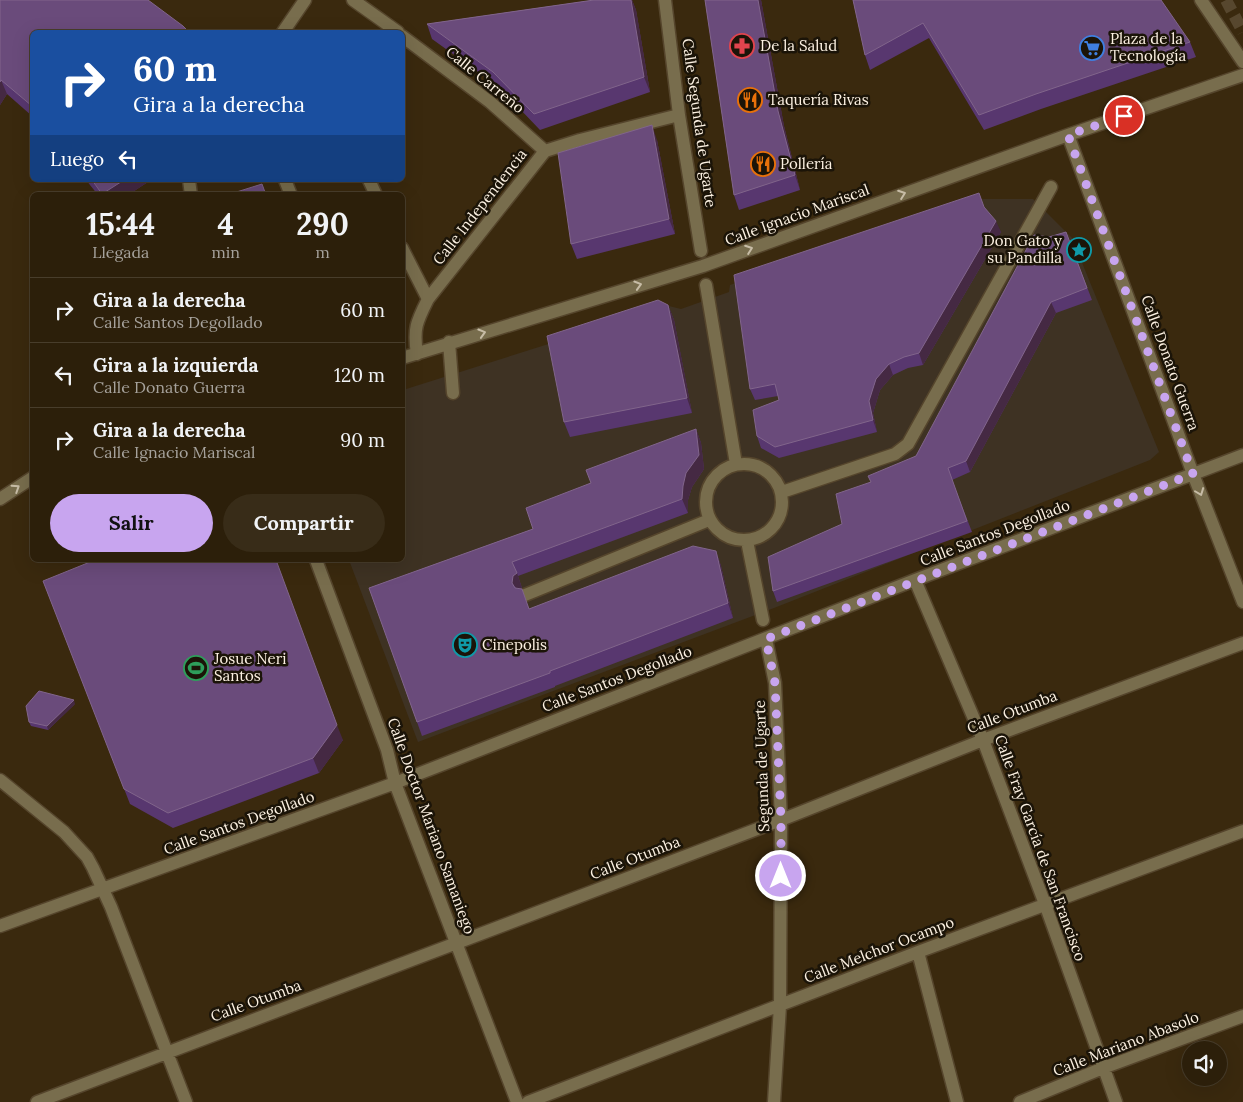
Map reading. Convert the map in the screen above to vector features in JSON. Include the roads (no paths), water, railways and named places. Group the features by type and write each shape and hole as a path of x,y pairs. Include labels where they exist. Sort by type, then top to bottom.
{"street":[{"path":"284,30 305,0"},
{"path":"354,0 395,30"},
{"name":"Calle Segunda de Ugarte","path":"666,0 679,115 701,251"},
{"path":"1201,0 1243,62"},
{"name":"Calle Carreño","path":"405,38 490,102 545,151"},
{"name":"Calle Ignacio Mariscal","path":"405,357 703,266 1243,74"},
{"name":"Calle Independencia","path":"417,354 414,337 417,322 428,299 545,151 580,140 679,115"},
{"name":"Calle Donato Guerra","path":"1068,135 1193,474 1243,602"},
{"path":"782,492 895,454 908,444 1051,187"},
{"path":"405,254 428,299"},
{"path":"706,285 736,464"},
{"path":"450,342 453,393"},
{"name":"Calle Santos Degollado","path":"0,926 395,783 915,580 1243,455"},
{"path":"736,464 751,464 765,470 775,479 782,492 783,506 775,525 760,538 747,541 732,539 719,532 709,520 705,506 706,492 713,479 723,469 736,464"},
{"path":"0,499 30,479"},
{"path":"525,595 709,520"},
{"path":"747,541 763,620"},
{"name":"Calle Doctor Mariano Samaniego","path":"317,562 387,750 395,783 517,1102"},
{"name":"Calle Fray García de San Francisco","path":"915,580 983,740 1045,904 1116,1102"},
{"name":"Segunda de Ugarte","path":"766,639 775,683 781,820 780,1006 774,1102"},
{"name":"Calle Otumba","path":"37,1102 781,820 983,740 1243,643"},
{"path":"0,780 64,832 87,857 104,889 186,1102"},
{"name":"Calle Melchor Ocampo","path":"528,1102 918,952 1243,831"},
{"path":"918,952 957,1102"},
{"name":"Calle Mariano Abasolo","path":"1020,1102 1103,1068 1243,1016"}],"tunnel":[{"path":"1226,0 1243,32"}],"place":[{"name":"De la Salud","path":"742,46"},
{"name":"Plaza de la Tecnología","path":"1092,48"},
{"name":"Taquería Rivas","path":"750,100"},
{"name":"Pollería","path":"763,164"},
{"name":"Don Gato y su Pandilla","path":"1079,250"},
{"name":"Cinepolis","path":"465,645"},
{"name":"Josue Neri Santos","path":"196,668"}]}
